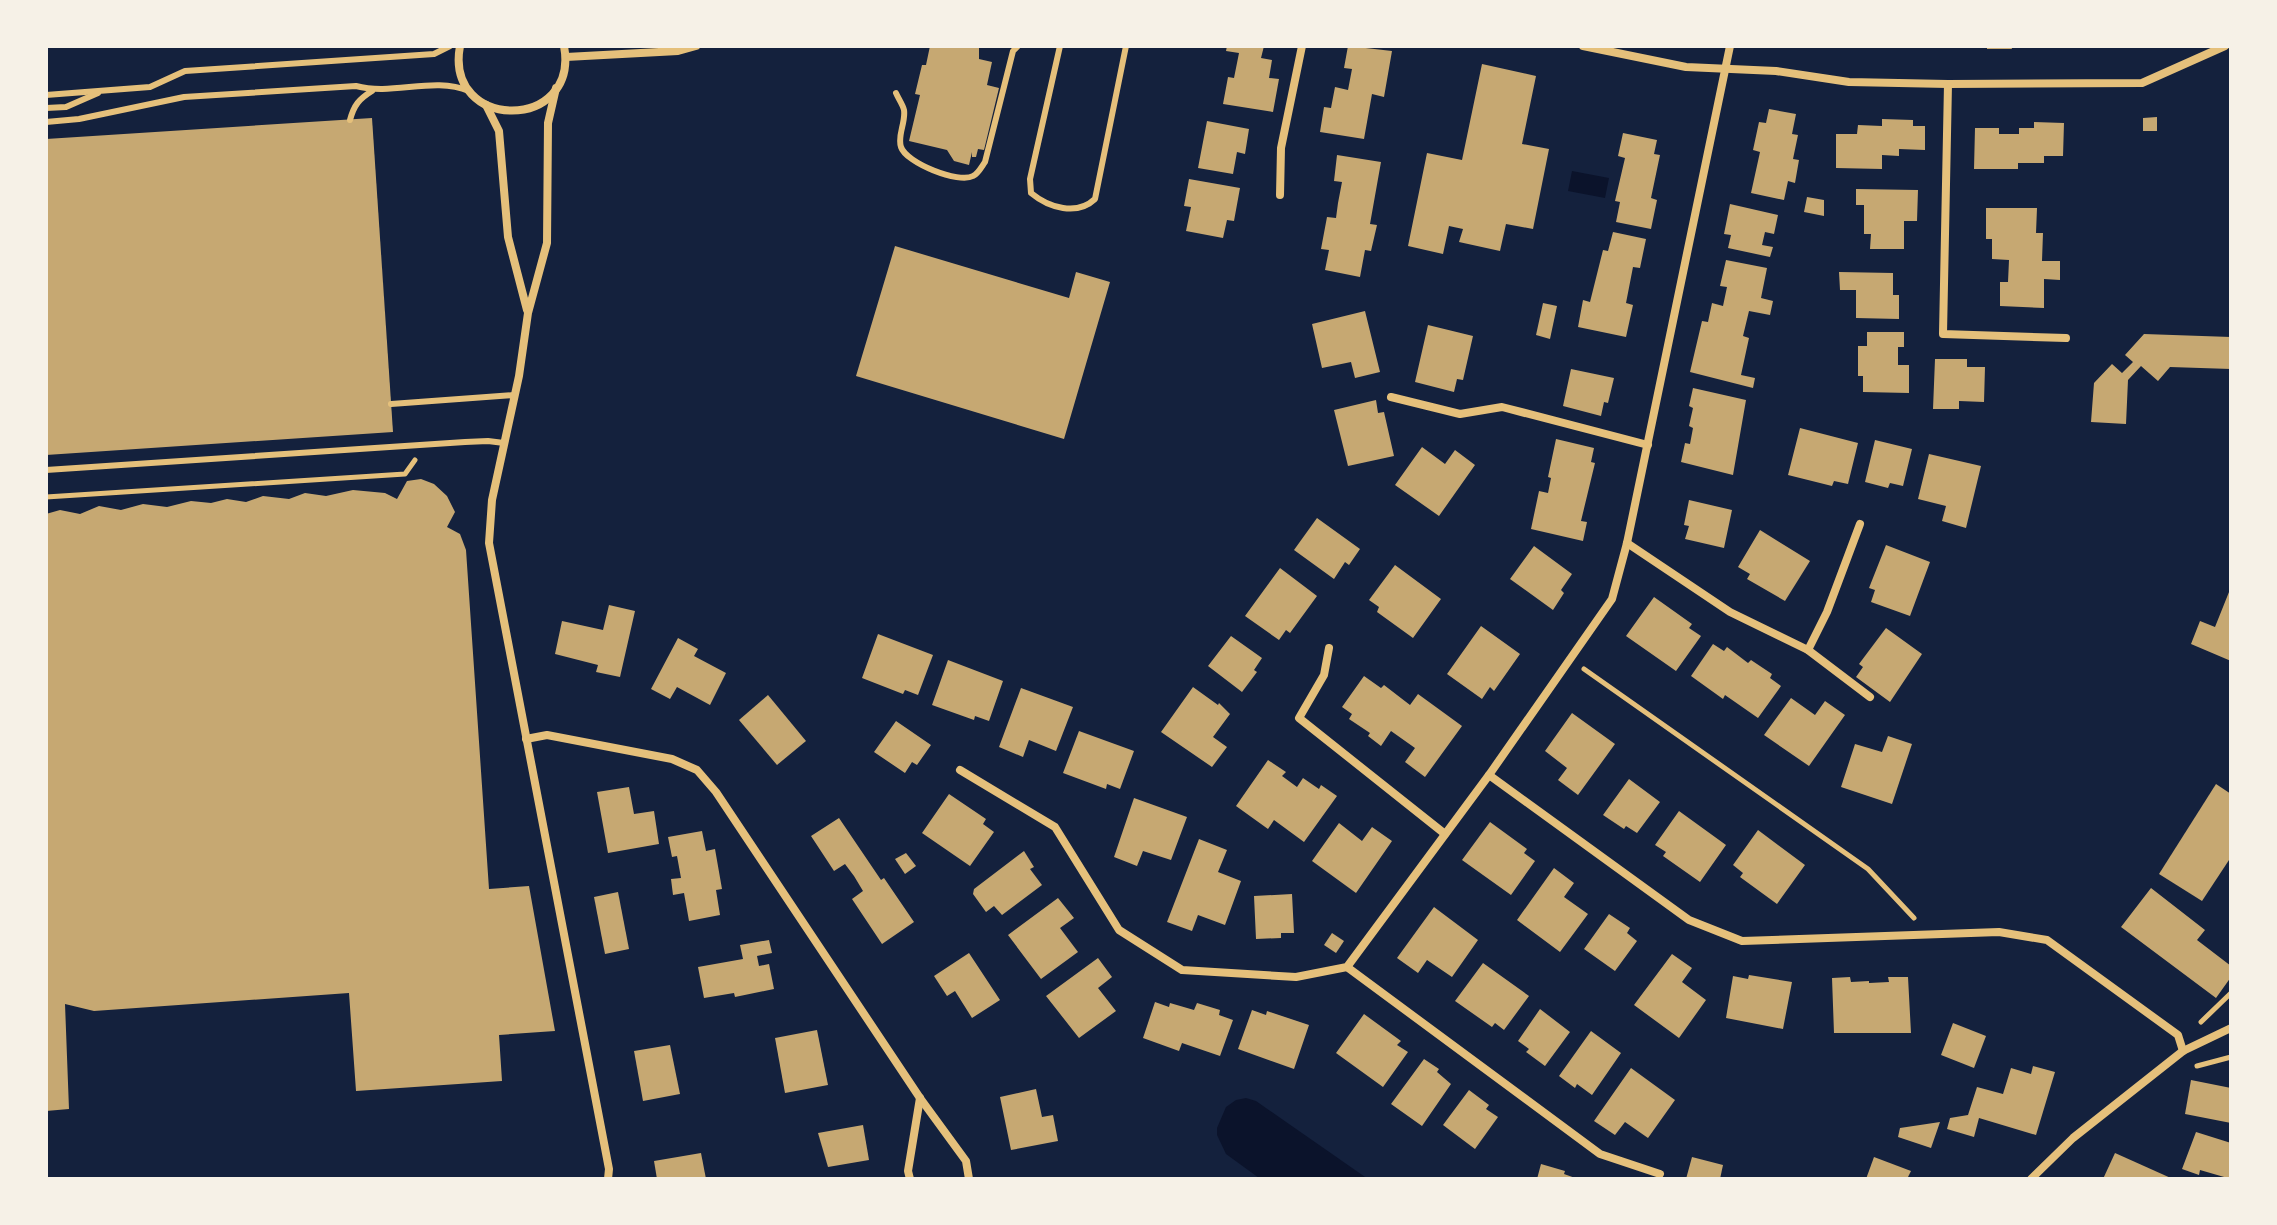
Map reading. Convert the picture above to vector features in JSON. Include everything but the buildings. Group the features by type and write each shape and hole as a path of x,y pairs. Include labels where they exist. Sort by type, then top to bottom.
{"street":[{"path":"460,46 459,65 463,79 470,92 486,105 501,111 517,112 546,100 556,88"},
{"path":"564,46 566,57 563,73 548,123 547,243 528,313 515,395 492,500 489,543 609,1169 608,1179"},
{"path":"566,57 678,51 696,46"},
{"path":"1280,195 1281,148 1302,46"},
{"path":"1583,46 1686,67 1776,71 1849,82 1948,84 2142,83 2225,46"},
{"path":"960,770 1055,827 1119,930 1182,970 1296,977 1347,967 1489,775 1612,599 1648,445 1730,46"},
{"path":"1948,84 1943,334 2066,338"},
{"path":"486,105 499,131 508,237 528,313"},
{"path":"1391,397 1460,414 1502,407 1648,445"},
{"path":"1808,650 1827,612 1860,524"},
{"path":"1627,543 1730,612 1808,650 1870,697"},
{"path":"1329,648 1324,675 1299,718 1445,834"},
{"path":"526,739 547,735 672,759 697,770 716,792 920,1098 966,1161 969,1179"},
{"path":"1489,775 1689,920 1742,941 1999,932 2047,940 2178,1035 2183,1051"},
{"path":"1347,967 1600,1154 1660,1174"},
{"path":"2031,1179 2073,1138 2183,1051 2231,1028"},
{"path":"910,1179 908,1171 920,1098"}],"lane":[{"path":"46,95 150,87 185,71 434,54 450,46"},
{"path":"896,93 904,110 901,147 905,153 932,170 961,179 973,176 985,162 1013,51 1018,46"},
{"path":"1060,46 1030,179 1031,193 1043,203 1074,209 1086,207 1095,199 1126,46"},
{"path":"46,122 79,119 184,97 356,86 372,91 441,84 470,92"},
{"path":"46,108 66,107 105,90"},
{"path":"350,120 360,98 372,91"},
{"path":"391,404 515,395"},
{"path":"46,470 488,441 504,443"}],"path":[{"path":"46,497 405,474 425,446"},
{"path":"1570,659 1868,869 1930,935"}],"water":[{"path":"1572,171 1609,178 1605,198 1568,191"},
{"path":"1246,1098 1256,1101 1368,1179 1259,1178 1226,1154 1217,1135 1226,1107"}]}
